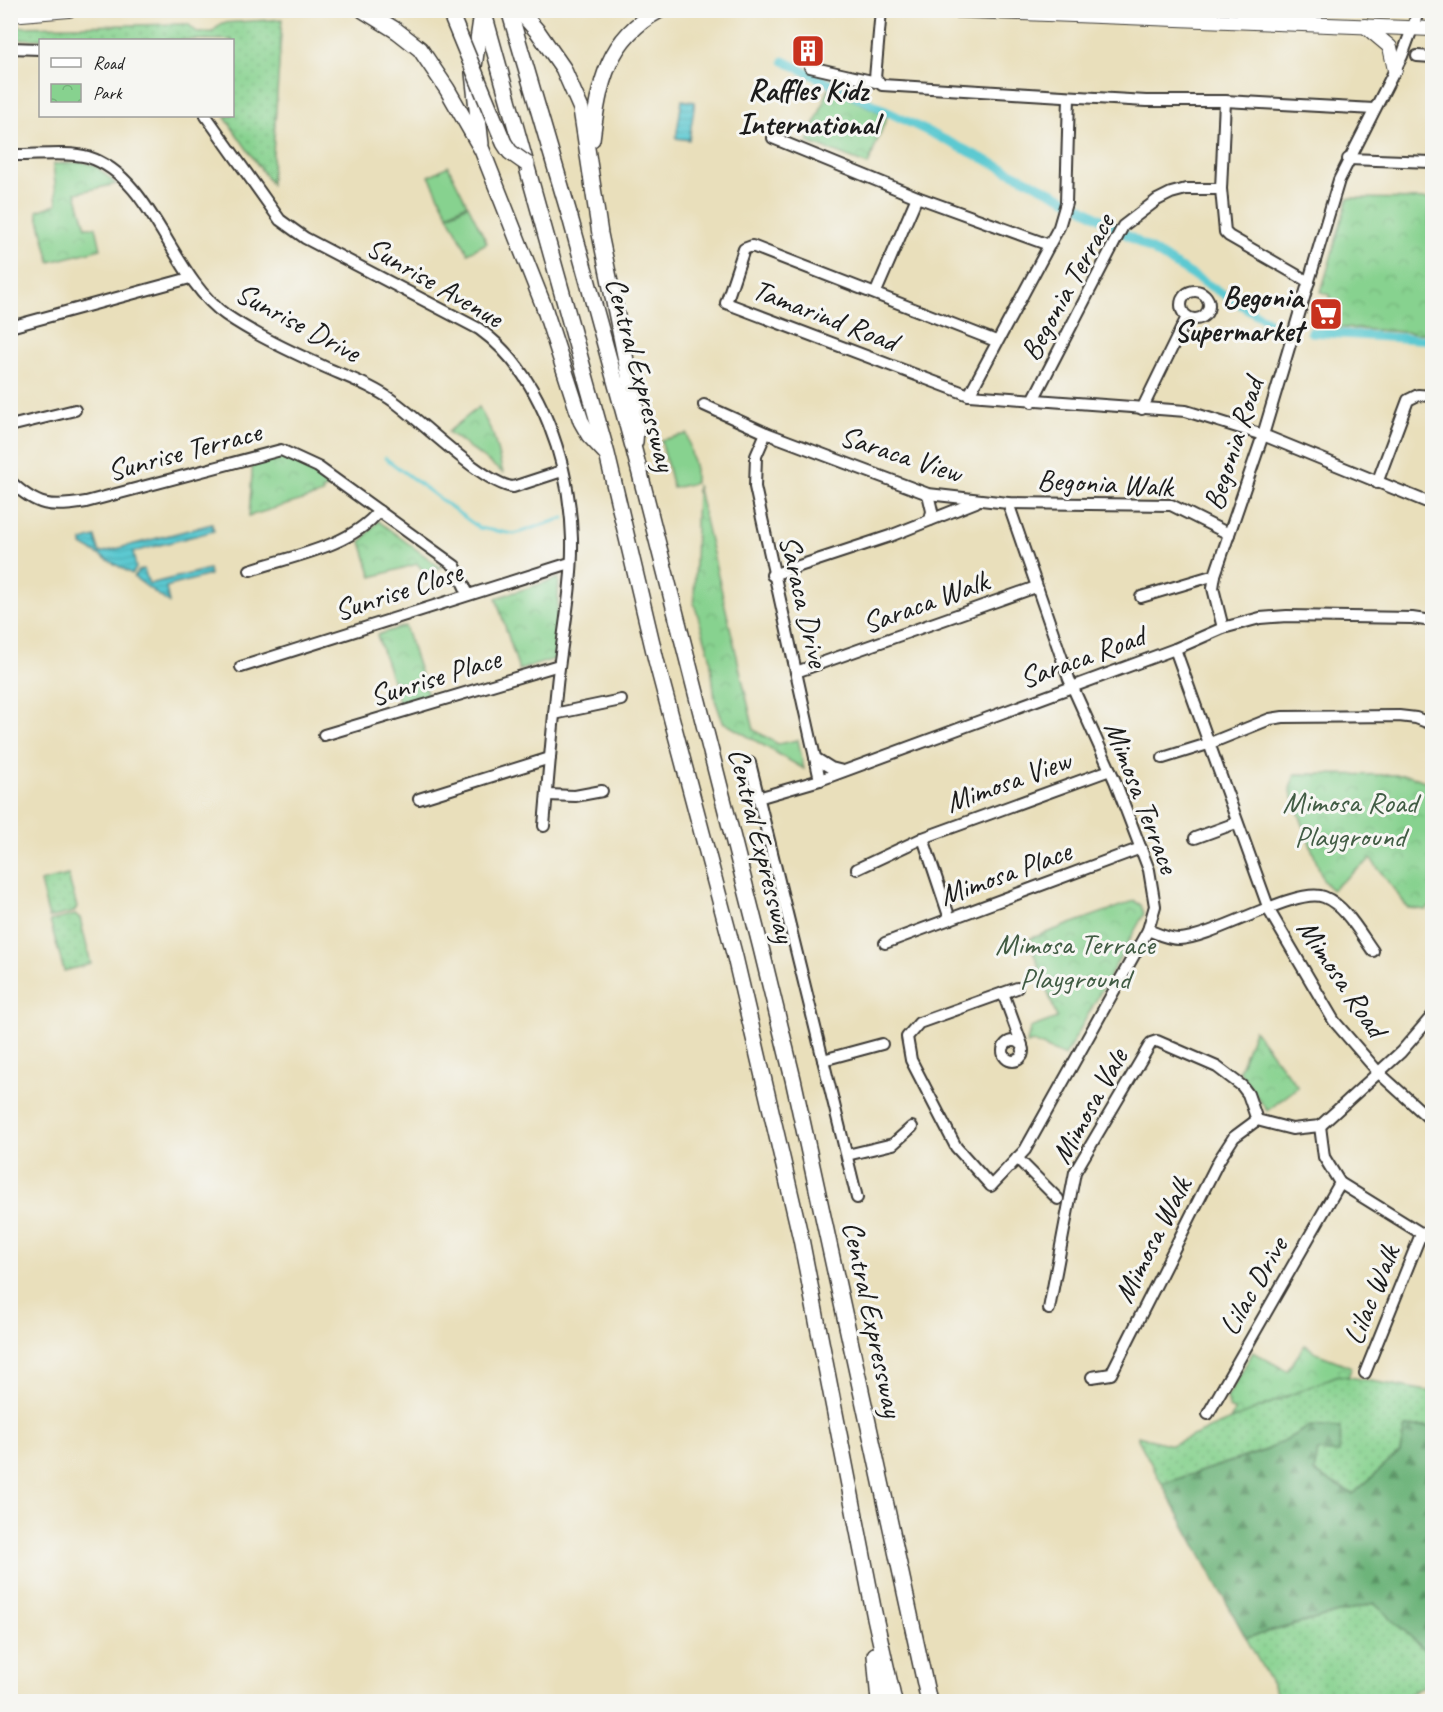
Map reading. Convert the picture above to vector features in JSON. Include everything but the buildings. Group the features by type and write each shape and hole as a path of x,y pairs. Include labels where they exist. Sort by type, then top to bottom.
{"highway":[{"path":"363,10 397,31 420,50 447,89 482,150 543,304 581,421 589,435 607,454"},
{"path":"449,10 504,143 510,152 526,164"},
{"path":"482,10 473,73 482,150"},
{"name":"Central Expressway","path":"482,10 607,454 656,660 735,957 801,1239 873,1613 894,1701"},
{"name":"Central Expressway","path":"508,10 570,217 634,450 793,1079 929,1701"},
{"path":"519,10 538,32 563,68 581,109 590,153 600,234 637,414 634,450"},
{"path":"590,153 597,99 606,68 623,38 642,20 660,10"},
{"path":"873,1613 879,1701"}],"main road":[{"path":"10,15 69,10"},
{"path":"945,10 1432,29"},
{"path":"1365,26 1390,47 1395,70"}],"street":[{"path":"876,82 880,10"},
{"name":"Begonia Road","path":"1223,628 1213,588 1215,575 1263,435 1339,180 1395,70 1419,10"},
{"path":"10,48 39,50"},
{"path":"1417,56 1432,57"},
{"path":"810,67 882,85 1069,97 1225,101 1374,110"},
{"path":"1069,97 1066,197 1059,227 969,395 1032,402 1186,411 1263,435 1432,504"},
{"path":"1225,101 1221,189 1223,227 1229,236 1309,282"},
{"name":"Sunrise Avenue","path":"207,117 280,220 305,238 479,329 501,348 535,394 551,433 562,471 570,515 570,563 544,826"},
{"path":"773,138 917,197 1049,245"},
{"name":"Sunrise Drive","path":"10,155 85,156 100,162 122,177 158,225 190,278 226,315 304,357 370,387 395,402 489,476 507,486 562,471"},
{"path":"1348,159 1432,162"},
{"name":"Begonia Terrace","path":"1032,402 1121,230 1157,200 1172,193 1186,189 1221,189"},
{"name":"Tamarind Road","path":"876,292 917,197"},
{"name":"Tamarind Road","path":"969,395 726,303 744,249 748,246 876,292 996,341"},
{"path":"10,327 190,278"},
{"path":"1142,409 1187,317"},
{"path":"1377,483 1408,400 1418,395 1432,396"},
{"name":"Saraca View","path":"704,405 766,433 928,494 976,502 1008,503"},
{"path":"10,426 75,410"},
{"name":"Saraca Drive","path":"766,433 756,456 755,487 772,575 820,780"},
{"name":"Sunrise Terrace","path":"10,482 43,504 54,507 86,502 281,450 318,467 455,566 468,594"},
{"path":"928,494 931,503 930,520"},
{"path":"772,575 976,502"},
{"path":"1008,503 1072,686"},
{"name":"Begonia Walk","path":"1008,503 1171,505 1230,534"},
{"path":"250,570 344,538 359,529 379,511"},
{"name":"Sunrise Close","path":"240,668 570,563"},
{"path":"1142,597 1215,575"},
{"name":"Saraca Walk","path":"796,672 1036,587"},
{"name":"Saraca Road","path":"758,798 820,780 1175,649 1223,628 1260,618 1287,616 1412,618 1432,621"},
{"name":"Mimosa Road","path":"1175,649 1268,908 1334,1021 1379,1073 1432,1121"},
{"name":"Sunrise Place","path":"324,735 559,665"},
{"name":"Mimosa Terrace","path":"1004,993 918,1023 911,1030 906,1043 911,1060 956,1147 991,1186 1024,1150 1148,930 1153,917 1154,899 1141,848 1110,770 1072,686"},
{"path":"554,714 621,700"},
{"path":"1163,758 1208,744 1270,719 1283,717 1399,716 1432,724"},
{"path":"418,799 550,758"},
{"path":"815,758 831,768 843,771"},
{"path":"750,763 857,1198"},
{"name":"Mimosa View","path":"858,869 923,838 1110,770"},
{"path":"547,795 575,796 602,791"},
{"path":"1195,838 1236,823"},
{"name":"Mimosa View","path":"923,838 950,919"},
{"name":"Mimosa Place","path":"885,943 1141,848"},
{"name":"Mimosa Road","path":"1148,930 1165,937 1190,937 1307,896 1324,896 1341,909 1373,951"},
{"path":"1017,988 1004,993 1022,1045"},
{"path":"1257,1120 1292,1129 1320,1126 1379,1073 1432,1016"},
{"name":"Mimosa Vale","path":"1048,1309 1075,1172 1151,1043 1157,1041 1217,1067 1242,1086 1248,1094 1257,1120"},
{"path":"823,1060 882,1044"},
{"name":"Mimosa Walk","path":"1092,1377 1111,1374 1220,1160 1234,1137 1257,1120"},
{"path":"1320,1126 1324,1157 1340,1183 1432,1240"},
{"path":"847,1155 893,1144 912,1127"},
{"path":"1017,1158 1058,1199"},
{"name":"Lilac Drive","path":"1208,1414 1340,1183"},
{"name":"Lilac Walk","path":"1365,1373 1421,1234"}],"green space":[{"path":"282,19 271,184 225,117 234,117 234,39 18,39 10,33 12,27 188,24 198,33 212,32 222,23"},
{"path":"829,88 887,116 868,165 808,142"},
{"path":"83,162 96,166 116,184 76,193 86,227 96,227 101,249 50,262 37,211 57,204 53,164"},
{"path":"448,166 467,204 448,214 429,176"},
{"path":"1348,198 1430,199 1432,334 1331,327 1338,306 1328,303 1330,295 1321,292"},
{"path":"468,205 487,243 468,253 448,215"},
{"path":"479,407 493,434 503,473 448,432"},
{"path":"687,434 695,470 695,483 673,488 661,440"},
{"path":"281,454 338,484 322,490 323,494 249,516 253,459"},
{"path":"697,485 754,730 778,744 798,740 804,769 723,722 715,700 710,656 694,603"},
{"path":"378,521 441,568 425,572 417,564 372,577 361,542"},
{"path":"559,578 555,659 519,670 496,598"},
{"path":"405,626 428,696 400,704 377,635"},
{"name":"Mimosa Road Playground","path":"1295,774 1409,775 1432,784 1432,905 1426,910 1408,908 1371,859 1331,890 1323,880 1290,789"},
{"path":"68,875 77,907 74,912 49,918 40,882"},
{"name":"Mimosa Terrace Playground","path":"1134,901 1141,905 1144,914 1065,1056 1033,1042 1027,1044 1030,1028 1057,1018 1029,939"},
{"path":"75,915 80,918 91,964 64,971 50,921"},
{"path":"1254,1030 1298,1087 1267,1111 1239,1071"},
{"path":"1305,1345 1321,1355 1352,1367 1348,1377 1338,1375 1230,1420 1235,1411 1229,1408 1227,1398 1253,1352 1287,1371"},
{"path":"1338,1375 1432,1392 1432,1427 1405,1427 1400,1452 1353,1494 1314,1472 1318,1451 1310,1426 1272,1448 1162,1484 1138,1439 1138,1436 1171,1445"},
{"path":"1310,1426 1341,1428 1339,1453 1318,1451 1314,1472 1353,1494 1400,1452 1405,1427 1432,1427 1432,1657 1375,1603 1246,1638 1162,1484 1267,1450"},
{"path":"1375,1603 1432,1657 1432,1682 1396,1701 1281,1701 1246,1638"}],"water":[{"path":"682,100 695,102 689,140 676,138"},
{"path":"212,524 214,531 133,552 136,568 132,574 82,545 82,541 95,537 100,553"},
{"path":"144,569 149,584 209,569 210,575 166,587 169,603 134,577 138,571"}],"waterway":[{"path":"784,61 1078,205 1282,330"},
{"path":"1311,332 1432,340"},
{"path":"385,458 479,528 514,534 564,518"}],"place":[{"name":"Raffles Kidz International","path":"808,51"},
{"name":"Begonia Supermarket","path":"1326,314"}]}
